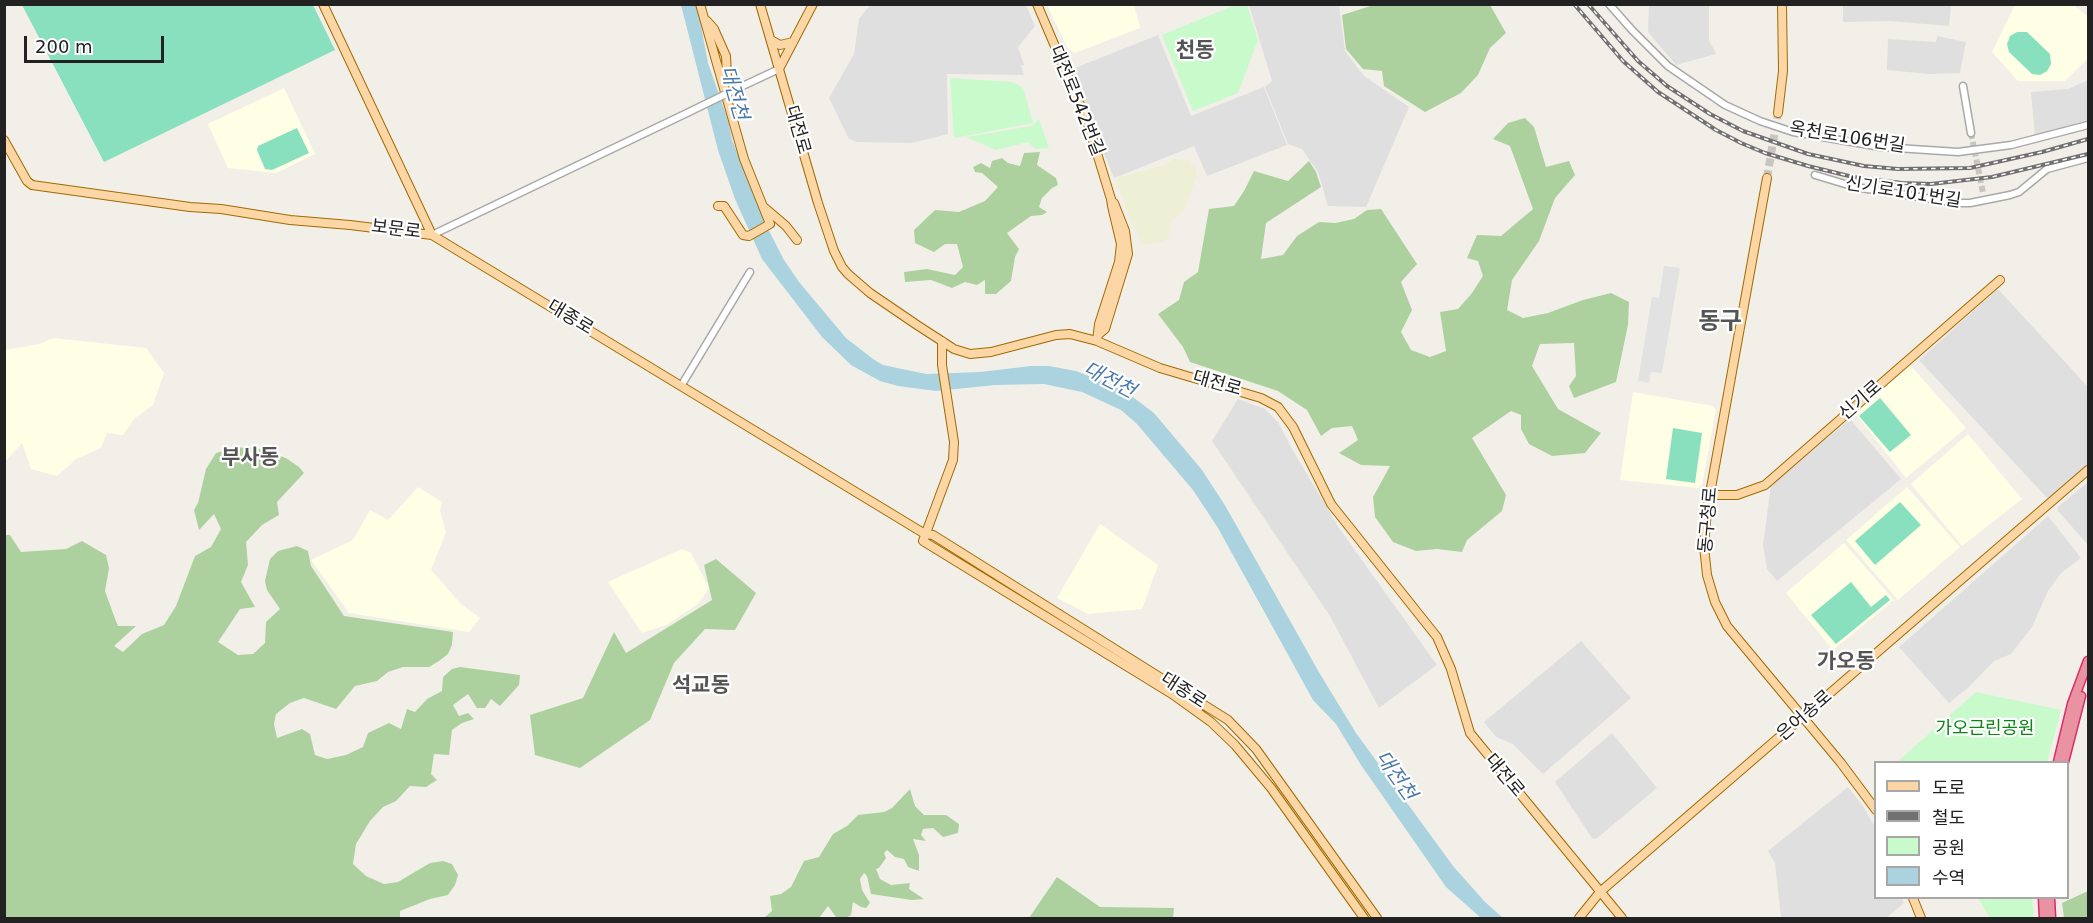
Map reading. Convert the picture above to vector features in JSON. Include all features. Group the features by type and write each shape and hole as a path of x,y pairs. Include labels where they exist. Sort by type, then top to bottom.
{"highway":[{"path":"2058,761 2088,661"},
{"path":"2064,761 2075,704 2088,676"},
{"path":"2043,899 2044,918"},
{"path":"2050,899 2051,918"}],"main road":[{"path":"323,4 432,235"},
{"path":"700,4 704,18 714,29 726,56 728,76 724,87 744,159 770,222 768,226 751,235 743,235 724,206 718,206"},
{"name":"대전로","path":"760,4 818,203 842,267 870,294 954,349 970,354 991,352 1056,335 1098,337 1160,368 1236,389 1278,407 1293,427 1331,504 1437,637 1451,669 1470,733 1622,918"},
{"path":"779,69 813,4"},
{"name":"대전로542번길","path":"1037,4 1088,124 1112,199 1117,206 1125,231 1128,254 1105,329 1098,337"},
{"path":"1778,114 1783,71 1782,4"},
{"path":"771,40 780,45 794,42"},
{"name":"보문로","path":"4,140 27,181 33,185 290,220 432,235"},
{"name":"동구청로","path":"1767,178 1710,495 1704,546 1707,575 1715,602 1727,626 1804,717 1874,809"},
{"path":"764,207 786,226 797,240"},
{"name":"대종로","path":"432,235 925,534 933,535 1228,720 1256,749 1377,918"},
{"name":"신기로","path":"1710,495 1737,495 1765,485 2000,280"},
{"path":"925,534 953,460 954,442 942,365 942,341"},
{"name":"은어송로","path":"1579,918 1600,892 2088,470"},
{"name":"대종로","path":"925,534 924,541 1172,694 1211,722 1235,745 1271,788 1364,918"},
{"path":"1914,899 1921,918"}],"street":[{"name":"옥천로106번길","path":"1609,4 1668,66 1725,105 1760,121 1793,132 1881,147 1958,152 2011,145 2088,125"},
{"name":"보문로","path":"432,235 779,69"},
{"path":"1963,86 1971,133"},
{"name":"신기로101번길","path":"1815,175 1856,188 1957,203 1986,201 2019,192 2047,169 2088,158"},
{"path":"1983,193 1986,201"},
{"path":"681,386 750,272"}],"shaded area":[{"path":"1649,4 1709,5 1709,40 1716,54 1676,65 1648,32"},
{"path":"1843,4 1951,5 1949,26 1890,21 1843,22"},
{"path":"870,5 1026,5 1035,26 1018,47 1024,65 1021,66 1024,75 947,74 948,134 912,143 857,142 849,139 829,98 854,54 859,19"},
{"path":"1049,5 1134,5 1140,28 1075,53 1068,49"},
{"path":"1249,5 1339,5 1345,51 1364,76 1409,107 1366,207 1328,206 1318,172 1302,149 1288,144 1265,87 1272,81"},
{"path":"2015,5 2074,5 2088,17 2088,58 2065,81 2018,81 1992,52"},
{"path":"1158,35 1191,116 1264,87 1287,145 1207,176 1194,146 1114,178 1070,70"},
{"path":"1937,36 1966,42 1960,73 1929,74 1887,70 1888,39 1936,42"},
{"path":"2088,80 2088,122 2035,136 2031,92 2068,89"},
{"path":"284,88 315,154 276,173 228,168 208,124"},
{"path":"1173,159 1189,160 1195,167 1197,176 1184,211 1172,220 1168,239 1159,243 1141,244 1139,234 1134,228 1116,181 1118,178 1167,164"},
{"path":"1664,266 1680,268 1662,373 1651,372 1649,383 1638,381 1652,297 1659,298"},
{"path":"1998,289 2088,387 2088,466 2049,500 1919,360"},
{"path":"53,338 146,348 164,373 153,405 135,418 123,435 107,433 101,448 76,459 57,476 31,469 22,443 4,463 5,350 39,344"},
{"path":"1910,365 1966,428 1906,478 1855,413"},
{"path":"1633,392 1713,406 1716,410 1702,485 1698,488 1620,480"},
{"path":"1238,399 1265,409 1278,422 1339,528 1437,665 1379,708 1330,616 1212,441"},
{"path":"1850,419 1901,479 1777,581 1767,569 1763,545 1771,485"},
{"path":"1968,434 2022,499 1962,546 1911,484"},
{"path":"2088,482 2088,545 2058,511 2058,507"},
{"path":"418,487 442,502 440,511 446,532 431,570 461,604 480,618 469,632 349,613 311,560 353,540 370,510 388,520"},
{"path":"1907,487 1960,547 1898,600 1846,540"},
{"path":"2048,516 2081,558 2061,573 2048,591 2032,627 2011,654 1994,661 1968,688 1949,703 1899,647"},
{"path":"1100,524 1158,565 1142,609 1088,614 1057,598"},
{"path":"1844,543 1894,600 1833,650 1786,593"},
{"path":"682,549 691,553 709,588 698,604 666,625 642,633 608,582"},
{"path":"1581,641 1631,698 1543,774 1513,744 1496,737 1484,722"},
{"path":"1612,733 1657,788 1596,839 1592,838 1555,782"},
{"path":"1848,787 1874,825 1874,899 1902,899 1904,903 1886,918 1781,918 1775,863 1768,851"}],"green space":[{"path":"1377,4 1490,5 1506,33 1490,48 1478,75 1461,93 1425,112 1384,86 1382,71 1363,69 1346,49 1342,15"},
{"path":"22,5 313,5 335,50 104,162"},
{"path":"1235,5 1247,5 1258,40 1238,93 1193,111 1162,35"},
{"path":"2017,32 2027,32 2050,54 2051,64 2047,71 2040,75 2032,74 2009,52 2007,44 2010,36"},
{"path":"950,78 1013,82 1023,88 1033,123 954,138"},
{"path":"1525,118 1534,127 1546,167 1569,161 1575,175 1555,198 1539,241 1512,280 1507,310 1523,318 1548,313 1583,300 1611,293 1629,302 1628,325 1616,382 1574,398 1569,386 1576,376 1574,343 1540,344 1532,366 1558,409 1601,433 1585,453 1552,456 1529,444 1521,429 1521,415 1511,411 1472,438 1506,495 1502,511 1467,540 1462,552 1437,549 1416,551 1393,542 1375,517 1373,497 1390,466 1361,465 1339,453 1358,440 1352,426 1332,428 1321,436 1307,410 1278,391 1190,362 1183,347 1158,314 1179,300 1184,282 1198,272 1209,209 1234,206 1254,171 1288,181 1309,161 1321,187 1266,223 1261,259 1283,255 1297,236 1319,222 1335,223 1354,219 1367,210 1381,209 1417,264 1401,282 1412,310 1401,332 1411,350 1430,357 1446,351 1440,312 1458,309 1483,276 1478,261 1467,258 1477,235 1501,236 1533,209 1510,146 1493,139 1508,123"},
{"path":"1039,119 1049,148 1036,149 1028,142 996,150 966,137 1032,126"},
{"path":"297,128 309,153 272,170 265,169 257,150 258,146"},
{"path":"1040,152 1037,165 1056,178 1058,185 1042,198 1039,207 1047,212 1031,216 1007,233 1019,249 1015,257 1011,281 996,294 985,294 985,280 977,285 965,282 952,288 931,280 905,282 904,272 927,269 955,275 963,267 957,244 945,244 934,252 915,243 914,230 935,210 959,212 985,201 998,187 982,173 975,172 973,167 981,163 990,168 992,161 1002,158 1008,163 1020,166 1024,153"},
{"path":"1880,398 1911,435 1890,452 1859,416"},
{"path":"1673,428 1702,433 1695,483 1666,479"},
{"path":"253,447 286,458 304,473 277,502 279,515 262,525 246,542 248,565 241,582 255,607 240,609 218,642 238,655 253,654 265,643 266,622 280,609 267,590 265,581 270,559 278,551 297,546 308,551 311,566 344,616 453,632 452,645 448,654 439,661 429,667 403,667 388,672 377,681 355,686 336,709 304,698 290,703 276,714 274,724 277,738 302,729 310,734 315,755 327,759 346,755 363,747 368,733 389,723 401,729 407,709 415,712 427,699 442,691 443,677 452,669 460,667 520,675 519,685 500,706 491,699 485,708 477,708 468,694 453,705 459,716 468,713 474,719 452,730 449,755 434,754 431,774 437,780 426,787 410,786 396,801 383,807 370,821 356,844 353,864 366,876 384,884 398,882 430,863 443,861 452,864 458,875 455,885 448,895 430,899 400,911 400,918 5,918 5,535 10,535 21,552 66,549 82,541 106,555 109,568 105,591 118,626 136,626 114,646 123,652 142,634 164,625 176,606 195,556 211,547 221,529 214,514 199,530 194,510 198,503 206,469 216,453 233,448"},
{"path":"1900,502 1921,525 1875,565 1855,541"},
{"path":"716,559 756,593 735,630 705,629 674,663 650,720 580,768 535,755 530,715 583,698 614,632 626,653 712,600 704,565"},
{"path":"1851,582 1871,607 1886,595 1890,600 1836,644 1811,615"},
{"name":"가오근린공원","path":"1976,692 2061,710 2047,761 1898,761"},
{"path":"910,789 915,806 924,815 946,815 959,824 958,833 943,837 933,828 923,829 921,835 926,841 913,839 919,855 919,871 908,867 904,859 895,857 887,850 884,853 886,858 876,869 880,879 891,885 910,883 909,889 924,899 912,900 871,894 867,876 864,873 860,879 862,890 870,903 866,908 853,902 851,915 846,918 836,917 828,906 819,918 764,918 772,911 770,896 781,894 791,887 804,861 819,857 833,834 847,826 858,815 884,812 892,808"},
{"path":"1057,877 1100,907 1174,908 1173,918 1029,918"},
{"path":"2088,891 2088,918 2064,918 2062,903"},
{"path":"1979,899 2032,899 2034,918 1990,918"}],"water":[{"name":"대전천","path":"681,5 697,5 708,63 728,120 732,140 766,225 784,260 799,282 846,338 883,365 926,374 980,372 1031,366 1049,366 1076,371 1112,385 1154,413 1202,470 1226,507 1356,733 1453,866 1485,902 1503,918 1481,918 1446,887 1361,765 1336,724 1313,700 1218,528 1193,490 1137,424 1121,410 1082,392 1044,384 995,385 936,391 898,386 880,381 851,365 822,337 762,259 735,199 718,150"}],"tunnel":[{"path":"1767,178 1778,113"},
{"path":"1971,133 1983,193"}],"railway":[{"path":"1574,4 1623,61 1658,92 1716,130 1741,143 1808,166 1853,177 1931,184 1992,177 2088,154"},
{"path":"1588,4 1638,61 1667,86 1710,114 1743,131 1808,154 1864,166 1898,169 1970,168 2088,139"}],"district":[{"name":"천동","path":"1195,52"},
{"name":"동구","path":"1720,323"},
{"name":"부사동","path":"250,459"},
{"name":"가오동","path":"1846,663"},
{"name":"석교동","path":"701,687"}]}
